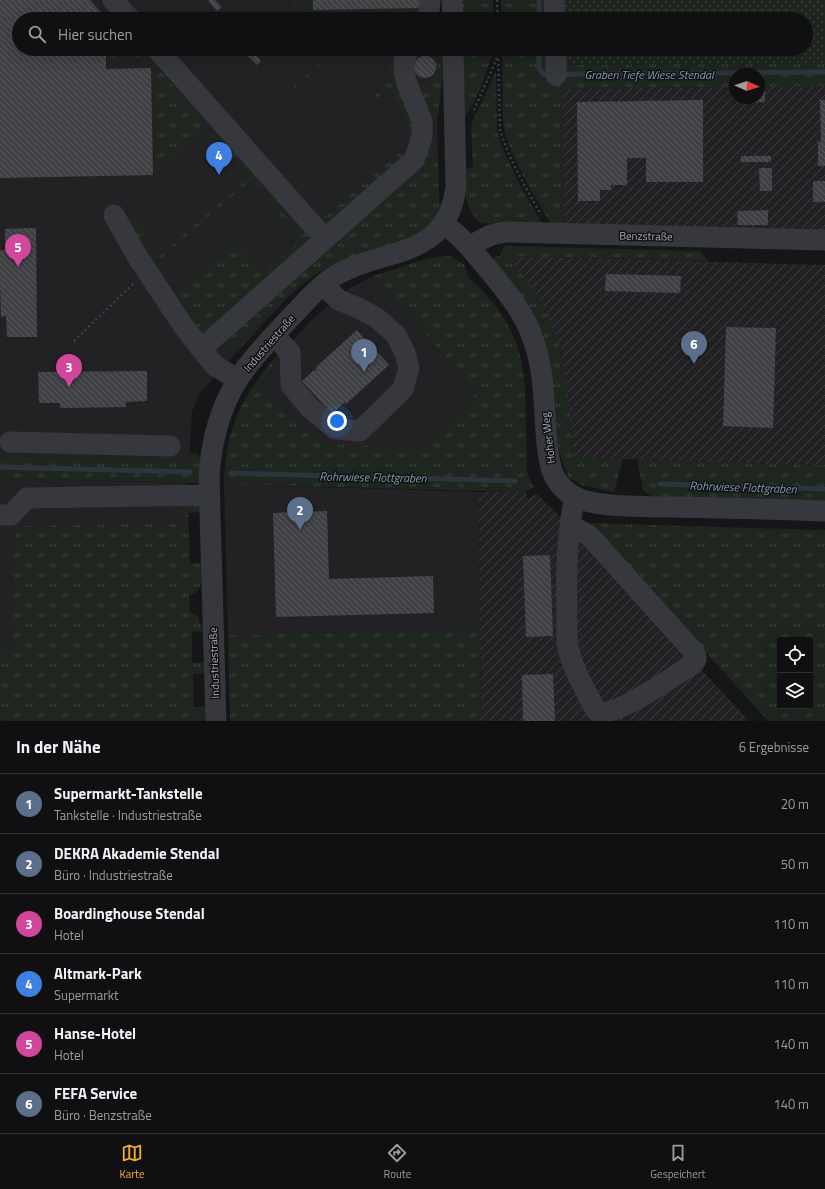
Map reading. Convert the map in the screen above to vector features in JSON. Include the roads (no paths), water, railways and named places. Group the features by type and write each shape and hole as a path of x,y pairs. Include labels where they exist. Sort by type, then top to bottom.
{"street":[{"path":"113,0 124,12"},
{"path":"429,12 430,0"},
{"path":"452,0 453,12"},
{"path":"554,0 555,12"},
{"path":"163,56 325,239"},
{"path":"201,349 414,160 422,137 422,121 407,84 404,71 404,60 406,56"},
{"name":"Industriestraße","path":"216,721 209,495 210,462 216,431 224,408 238,380 246,369 307,300 323,285 333,277 357,266 422,243 436,233 444,224 454,200 456,187 453,56"},
{"path":"556,56 556,75"},
{"path":"114,215 147,271 184,327 214,365 238,380"},
{"name":"Hoher Weg","path":"444,224 454,231 470,247 507,292 525,320 535,345 541,369 548,456 552,472 565,491 575,497 594,503 628,506 825,511"},
{"name":"Benzstraße","path":"470,247 485,237 506,232 825,240"},
{"path":"274,336 290,352 291,385 309,407 335,429 360,431 403,389 409,368 405,353 396,335 377,318 339,300 323,285"},
{"path":"10,442 170,446"},
{"path":"0,515 11,515 27,498 209,495"},
{"path":"570,525 588,535 597,544 697,657 693,664 630,704 606,712 599,712 595,709 574,668 567,642 567,558 570,525 575,497"}],"waterway":[{"name":"Graben Tiefe Wiese Stendal","path":"539,0 539,12"},
{"name":"Graben Tiefe Wiese Stendal","path":"539,56 539,68 542,73 549,74"},
{"name":"Graben Tiefe Wiese Stendal","path":"568,74 825,72"},
{"name":"Rohrwiese Flottgraben","path":"0,467 190,472"},
{"name":"Rohrwiese Flottgraben","path":"231,473 515,481"},
{"name":"Rohrwiese Flottgraben","path":"660,484 825,489"}],"place":[{"name":"Altmark-Park","path":"219,175"},
{"name":"Hanse-Hotel","path":"18,267"},
{"name":"FEFA Service","path":"694,364"},
{"name":"Supermarkt-Tankstelle","path":"364,372"},
{"name":"Boardinghouse Stendal","path":"69,387"},
{"name":"DEKRA Akademie Stendal","path":"300,530"}]}
